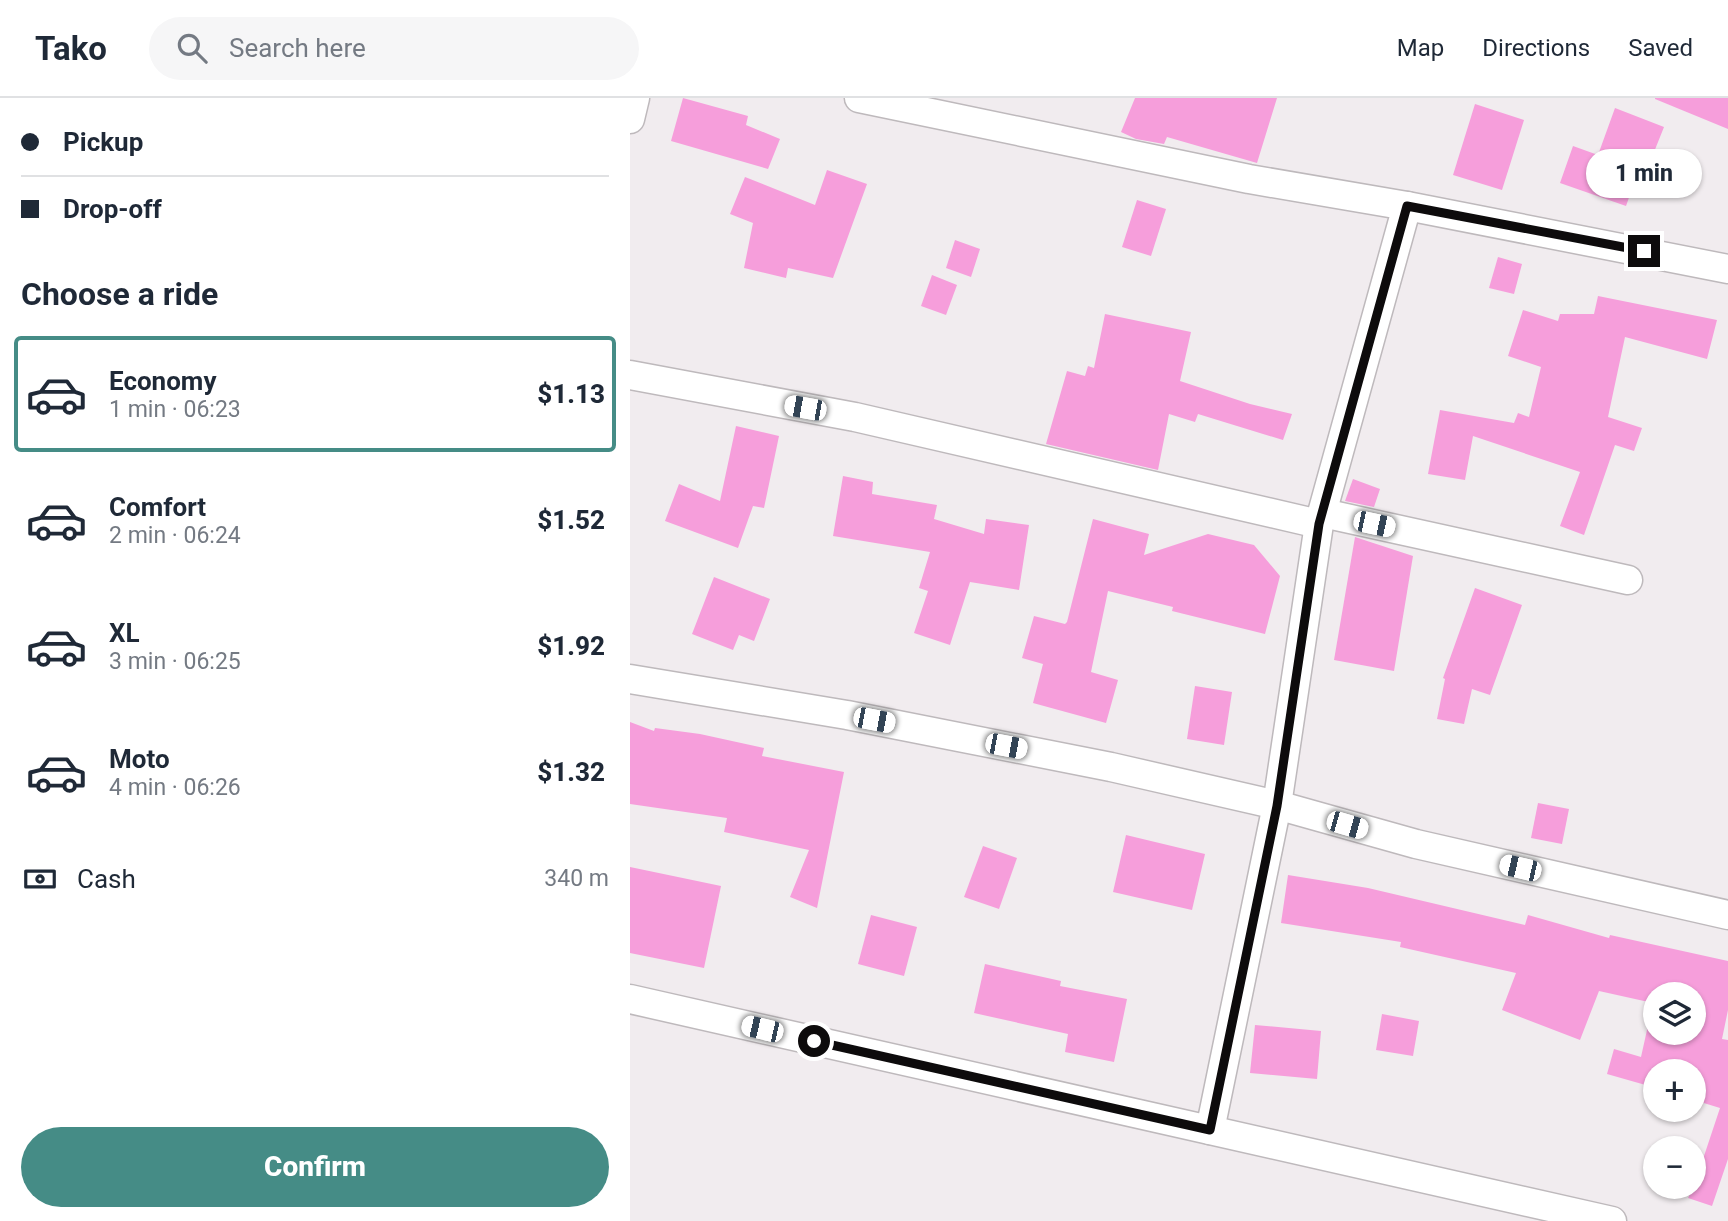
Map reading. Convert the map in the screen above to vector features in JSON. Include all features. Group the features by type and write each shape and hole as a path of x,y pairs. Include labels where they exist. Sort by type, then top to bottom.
{"street":[{"path":"630,119 635,98"},
{"path":"859,98 1249,178 1725,263"},
{"path":"1210,1130 1277,806 1321,518 1407,206"},
{"path":"630,375 855,417 1321,518 1628,580"},
{"path":"630,678 847,715 1085,762 1277,806 1416,844 1728,915"},
{"path":"630,999 1612,1221"}],"building":[{"path":"683,98 748,116 746,125 780,139 768,169 671,141"},
{"path":"1135,98 1277,98 1257,163 1167,137 1164,144 1136,139 1121,132"},
{"path":"1728,98 1728,129 1655,99"},
{"path":"1475,104 1524,120 1502,190 1453,175"},
{"path":"1615,108 1664,127 1654,152 1646,149 1626,206 1560,183 1573,146 1598,155"},
{"path":"827,170 867,184 833,278 788,268 786,278 744,268 753,223 730,214 745,177 815,205"},
{"path":"1137,200 1166,209 1151,256 1122,247"},
{"path":"955,240 980,249 971,277 946,268"},
{"path":"1498,257 1522,264 1514,294 1489,288"},
{"path":"932,275 957,285 946,315 921,306"},
{"path":"1598,296 1717,320 1707,359 1625,337 1608,417 1642,428 1634,451 1615,445 1584,535 1560,526 1580,472 1473,436 1465,480 1428,474 1440,410 1514,423 1518,413 1529,417 1541,367 1508,356 1523,310 1558,321 1560,314 1594,314"},
{"path":"1105,314 1191,332 1180,381 1250,404 1292,414 1283,440 1198,414 1195,422 1169,414 1158,470 1046,444 1067,371 1085,376 1088,366 1094,368"},
{"path":"736,426 779,436 764,508 753,506 738,548 665,521 679,484 720,501"},
{"path":"843,476 873,482 872,494 937,505 934,519 984,534 986,519 1029,525 1019,590 970,582 950,645 914,633 928,591 919,588 930,552 833,536"},
{"path":"1353,479 1380,489 1374,507 1345,501"},
{"path":"1093,519 1149,534 1144,555 1208,534 1254,545 1280,576 1265,634 1172,611 1173,607 1108,591 1091,672 1118,680 1106,723 1033,703 1043,664 1022,658 1034,616 1065,624 1067,622"},
{"path":"1355,537 1413,556 1394,671 1334,660"},
{"path":"714,577 770,599 754,641 739,635 733,650 692,634"},
{"path":"1475,588 1522,605 1490,695 1472,689 1464,724 1437,719 1445,679 1443,678"},
{"path":"1195,686 1232,692 1224,745 1187,739"},
{"path":"630,722 654,731 655,728 700,734 764,748 762,756 844,772 817,908 790,897 809,850 724,832 727,818 630,804"},
{"path":"1538,803 1569,809 1562,844 1531,838"},
{"path":"1126,835 1205,854 1192,910 1113,892"},
{"path":"983,846 1017,858 999,909 964,897"},
{"path":"630,867 721,886 704,968 630,953"},
{"path":"1288,875 1368,888 1525,925 1528,915 1609,938 1610,935 1728,961 1728,1010 1722,1039 1728,1040 1728,1159 1712,1206 1691,1199 1706,1199 1706,1150 1720,1108 1706,1104 1706,1059 1643,1059 1643,1084 1607,1074 1614,1049 1641,1057 1644,1045 1706,1045 1706,982 1643,982 1643,1001 1599,991 1580,1040 1502,1010 1516,973 1400,947 1401,942 1281,923"},
{"path":"871,915 917,927 904,976 858,964"},
{"path":"985,964 1061,981 1060,986 1127,999 1114,1062 1065,1052 1068,1034 974,1013"},
{"path":"1382,1014 1419,1021 1413,1056 1376,1050"},
{"path":"1255,1025 1321,1031 1317,1079 1250,1073"}],"route":[{"path":"814,1041 1210,1130 1277,806 1319,524 1407,206 1644,251"}]}
